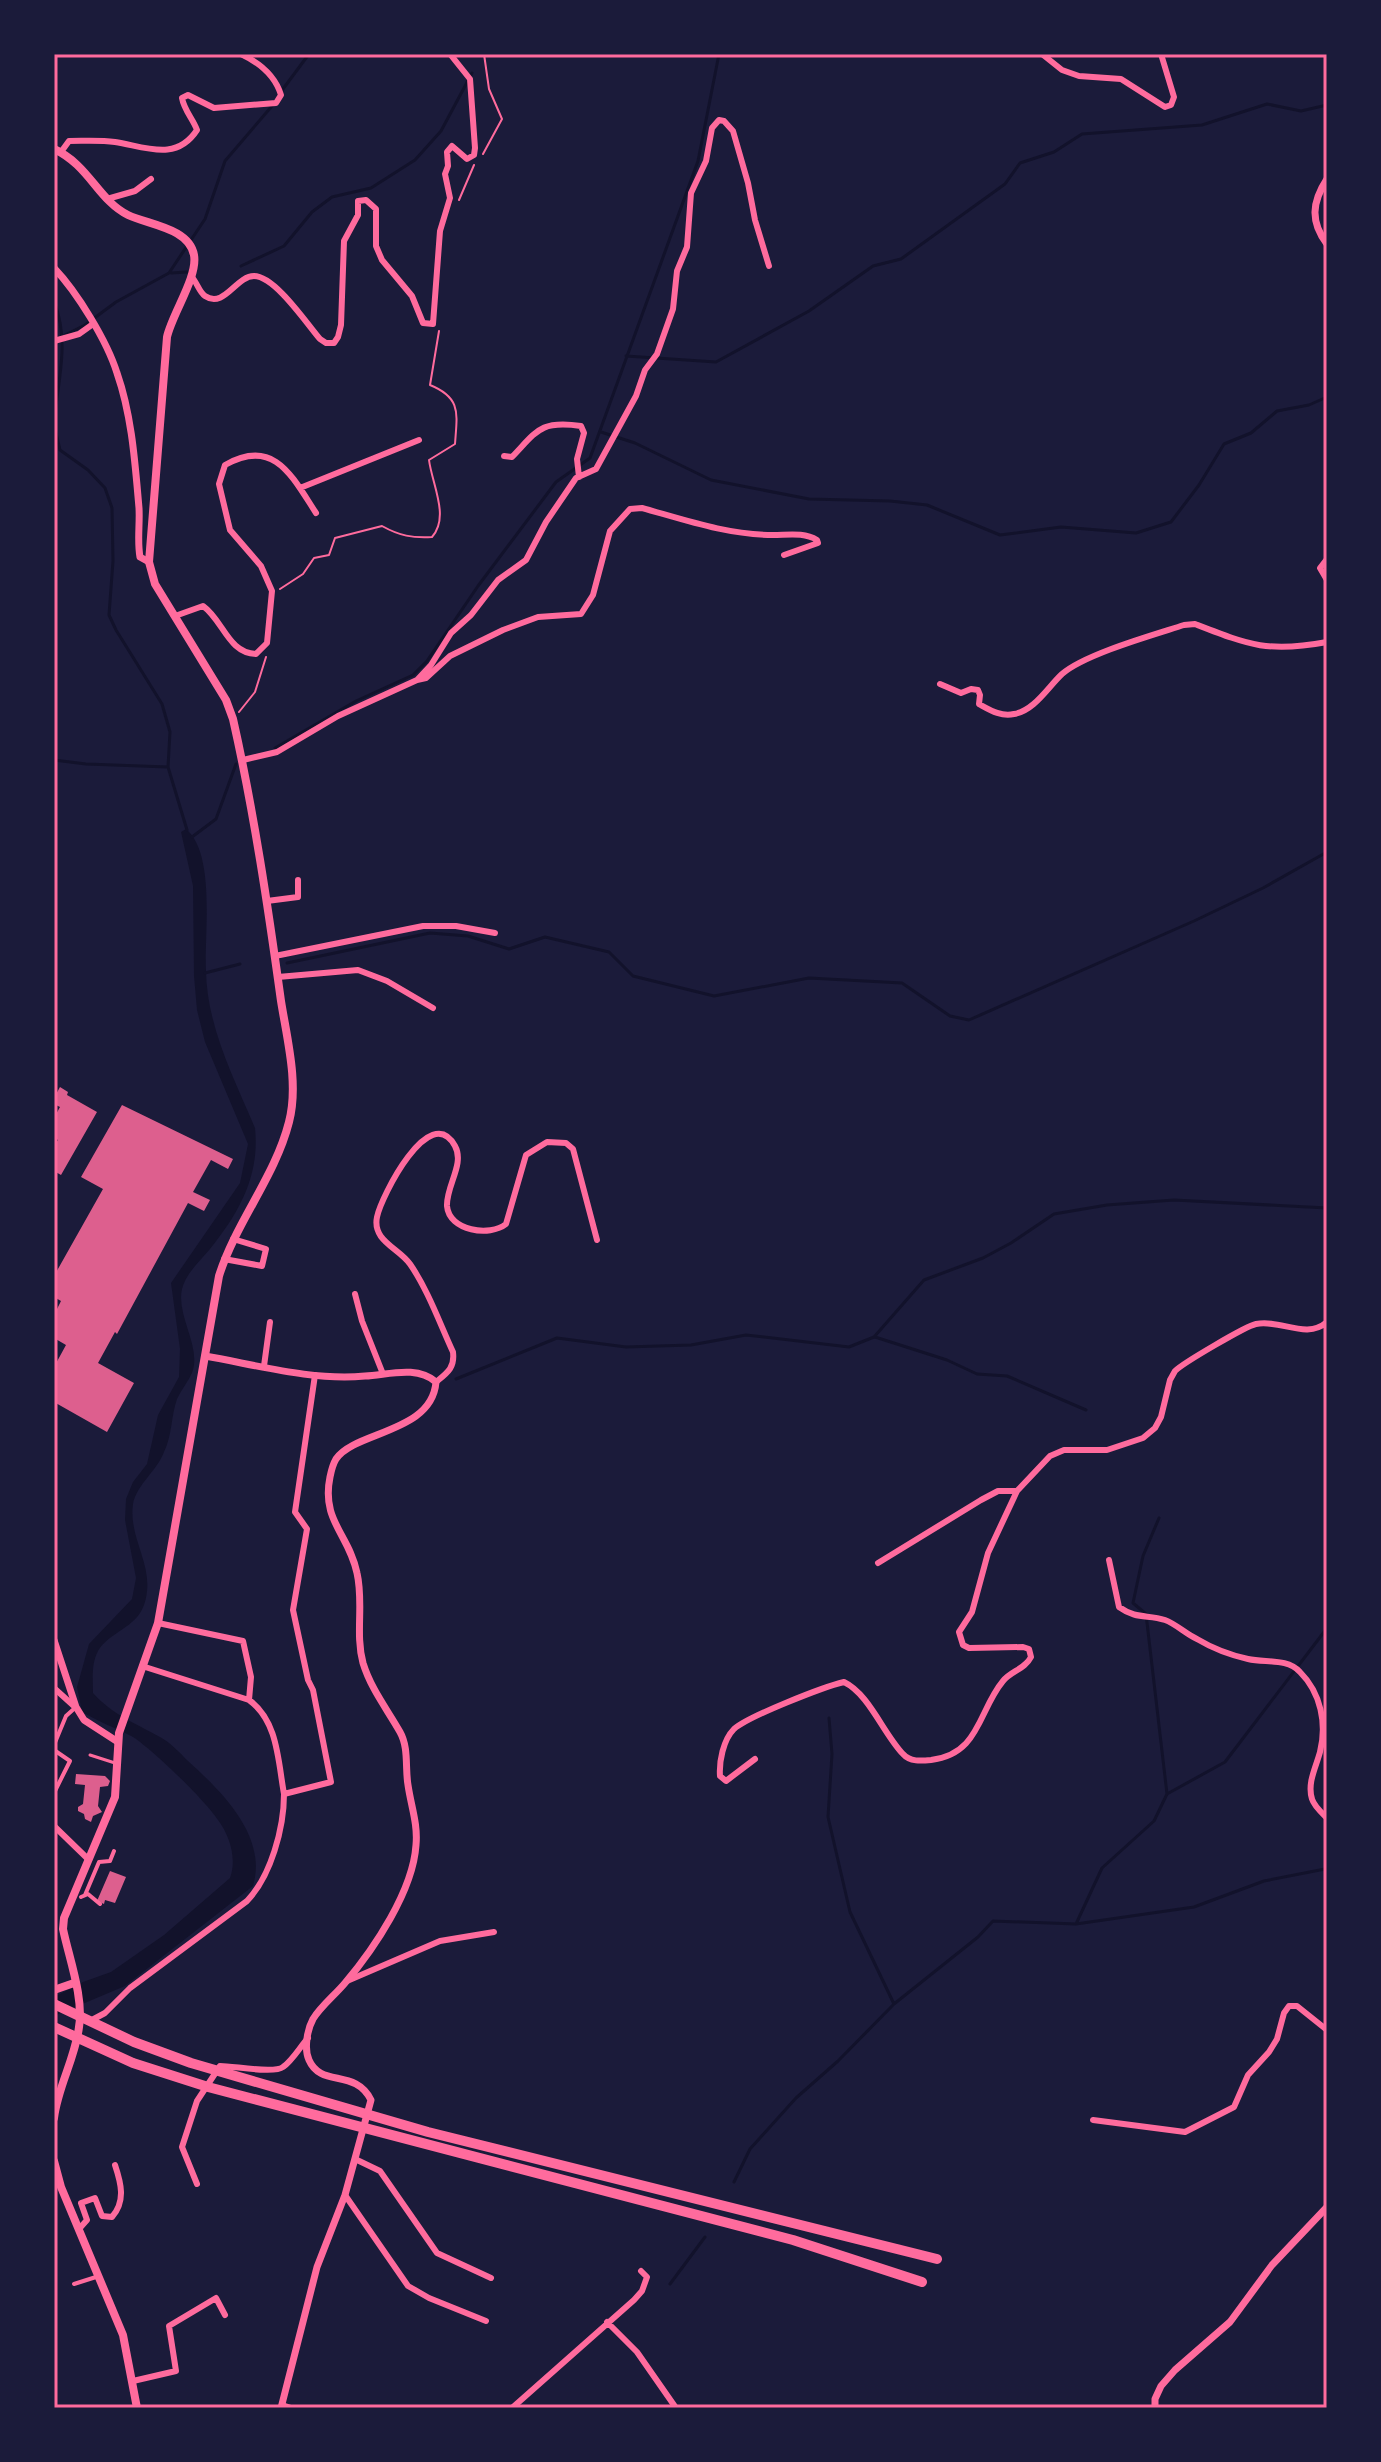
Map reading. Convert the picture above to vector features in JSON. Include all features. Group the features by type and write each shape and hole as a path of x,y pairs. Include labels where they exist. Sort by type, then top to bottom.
{"highway":[{"path":"54,2004 134,2042 191,2063 428,2132 937,2259"},
{"path":"54,2027 133,2063 208,2087 793,2240 922,2282"}],"main road":[{"path":"54,2118 57,2095 80,2026 80,2009 63,1929 68,1906 115,1797 118,1737 158,1623 219,1276 233,1239 280,1151 293,1104 293,1085 267,901 233,719 226,700 155,584 149,562 167,337 195,265 190,244 176,233 126,214 107,199 78,163 57,150"},
{"path":"54,1990 74,1983"},
{"path":"54,2161 61,2187 123,2335 137,2408"}],"street":[{"path":"57,150 69,141 99,140 157,150 176,149 189,143 197,130 194,120 183,106 184,95 214,108 276,103 281,95 277,83 264,68 241,54"},
{"path":"191,276 205,296 213,299 222,297 254,276 269,281 320,339 334,343 341,325 344,241 358,215 358,201 366,200 376,209 376,246 382,260 404,283 423,323 433,324 440,231 450,198 445,174 447,152 452,146 467,159 474,155 475,148 470,79 450,54"},
{"path":"1042,54 1062,70 1079,76 1121,79 1165,107 1171,105 1174,97 1161,54"},
{"path":"417,680 431,665 451,633 471,615 498,580 526,560 546,522 579,477 596,469 636,396 645,370 657,354 673,309 677,271 687,247 691,193 706,161 712,128 719,120 733,131 769,266"},
{"path":"107,199 135,191 151,179"},
{"path":"1327,179 1315,200 1314,210 1318,228 1327,244"},
{"path":"54,268 69,284 117,371 133,449 138,497 138,548 140,557 149,562"},
{"path":"54,341 79,334 93,324"},
{"path":"504,456 512,457 528,437 546,426 581,426 584,433 577,459 579,477"},
{"path":"300,488 419,440"},
{"path":"175,616 203,606 211,611 236,647 247,654 256,654 267,643 272,591 261,566 230,530 219,484 225,465 251,455 267,456 291,475 316,513"},
{"path":"243,760 277,752 338,716 426,678 450,656 503,630 538,617 581,614 593,595 610,531 630,509 642,508 714,528 771,535 807,535 817,540 814,547 784,555"},
{"path":"1327,559 1320,568 1327,580"},
{"path":"940,684 961,693 978,690 979,704 994,713 1016,714 1040,698 1064,672 1113,649 1184,625 1195,624 1258,648 1296,648 1327,642"},
{"path":"267,901 298,897 298,880"},
{"path":"275,956 423,926 456,926 495,933"},
{"path":"278,977 358,970 387,981 433,1008"},
{"path":"285,2407 317,2267 345,2195 371,2100 366,2089 358,2083 326,2076 313,2067 308,2059 312,2020 347,1981 386,1926 415,1856 417,1841 405,1747 401,1733 378,1699 363,1663 358,1632 357,1573 328,1508 327,1493 335,1460 344,1452 405,1423 430,1401 436,1391 436,1382 451,1369 454,1362 453,1352 410,1263 380,1238 376,1221 379,1209 415,1147 427,1136 439,1134 449,1138 458,1155 447,1206 451,1218 459,1225 498,1231 506,1224 526,1155 547,1142 566,1143 573,1149 597,1240"},
{"path":"224,1259 262,1266 266,1249 233,1239"},
{"path":"355,1294 383,1374"},
{"path":"264,1366 270,1322"},
{"path":"755,1759 726,1781 720,1776 719,1765 734,1730 844,1682 864,1697 881,1727 906,1758 920,1761 955,1755 978,1728 1003,1680 1029,1663 1031,1657 1029,1649 1023,1647 969,1648 963,1645 959,1632 972,1612 988,1553 1017,1491 1050,1456 1064,1450 1107,1450 1143,1438 1155,1428 1161,1417 1175,1371 1237,1333 1270,1323 1304,1331 1316,1330 1327,1322"},
{"path":"205,1356 315,1375 349,1377 420,1372 436,1382"},
{"path":"284,1794 331,1782 293,1610 307,1529 295,1512 315,1375"},
{"path":"878,1563 998,1491 1017,1491"},
{"path":"1109,1560 1119,1607 1125,1612 1146,1619 1164,1620 1216,1649 1249,1659 1283,1662 1298,1668 1318,1699 1323,1725 1321,1748 1310,1784 1312,1802 1327,1818"},
{"path":"158,1623 243,1641 251,1677 249,1700"},
{"path":"54,1640 76,1707 84,1720 118,1737"},
{"path":"80,2026 105,2013 130,1988 219,1924 257,1890 284,1823 284,1794 272,1728 259,1707 249,1700 142,1666"},
{"path":"55,1691 76,1707"},
{"path":"55,1791 70,1761 54,1747 66,1716 76,1707"},
{"path":"54,1826 89,1860"},
{"path":"100,1904 83,1896 99,1862 110,1861 114,1851"},
{"path":"347,1981 440,1941 494,1932"},
{"path":"1093,2120 1185,2132 1193,2130 1214,2115 1234,2107 1248,2075 1277,2039 1289,2006 1297,2006 1327,2030"},
{"path":"197,2184 182,2147 197,2101 220,2066 244,2066 271,2072 283,2067 308,2038"},
{"path":"355,2159 380,2171 437,2253 491,2278"},
{"path":"79,2229 87,2220 81,2203 95,2198 102,2216 106,2217 112,2217 118,2211 122,2190 115,2165"},
{"path":"345,2195 408,2286 486,2321"},
{"path":"1155,2408 1161,2386 1230,2322 1272,2265 1327,2207"},
{"path":"512,2408 642,2291 647,2277 641,2271"},
{"path":"74,2284 99,2276"},
{"path":"133,2381 176,2371 169,2326 216,2298 225,2315"},
{"path":"607,2322 637,2352 676,2408"}],"lane":[{"path":"90,1755 118,1765"}],"path":[{"path":"458,202 476,161 484,153 502,119 489,89 484,54"},
{"path":"277,601 280,587 303,574 314,558 329,555 335,538 382,526 403,537 412,538 432,537 437,532 440,524 438,497 429,460 455,444 457,414 453,399 444,390 430,385 440,323"},
{"path":"233,719 255,692 267,652"}],"shaded area":[{"path":"186,829 202,857 205,875 206,971 211,1012 223,1052 255,1128 256,1146 251,1178 238,1208 190,1272 182,1289 182,1310 194,1353 192,1373 177,1399 164,1452 133,1504 134,1530 147,1578 144,1605 129,1625 98,1651 93,1667 93,1693 116,1713 167,1742 214,1786 248,1832 256,1868 253,1886 125,1986 54,2016 54,1997 111,1972 164,1935 230,1878 232,1871 229,1840 212,1811 142,1743 82,1712 77,1687 89,1644 132,1599 136,1578 125,1520 126,1499 133,1482 147,1464 158,1415 179,1377 180,1349 171,1283 240,1183 248,1144 205,1042 197,1010 193,886 181,832"}],"building":[{"path":"60,1087 68,1092 67,1095 97,1112 61,1175 54,1171 54,1146 58,1140 54,1137 54,1118 60,1107 54,1104 54,1098"},
{"path":"122,1105 233,1159 228,1169 211,1160 193,1192 210,1200 204,1211 188,1203 98,1363 134,1383 107,1432 54,1402 54,1367 66,1345 54,1338 54,1315 61,1301 54,1297 54,1276 103,1189 81,1177"},
{"path":"76,1774 105,1776 110,1781 108,1786 100,1787 98,1806 102,1812 93,1816 91,1822 78,1811 83,1804 85,1785 75,1784"},
{"path":"110,1871 126,1877 115,1903 105,1900 104,1904 97,1901"}],"waterway":[{"path":"280,93 309,54"},
{"path":"275,748 356,701 413,675 427,661 478,586 556,482 590,458 698,161 719,54"},
{"path":"241,266 284,246 312,212 332,197 371,188 415,160 441,131 472,73"},
{"path":"626,356 716,362 809,311 873,266 901,259 1005,184 1020,163 1054,152 1082,134 1202,125 1267,104 1301,111 1327,105"},
{"path":"65,335 169,273 205,219 225,161 272,106"},
{"path":"171,273 187,272"},
{"path":"54,301 62,346 54,422"},
{"path":"601,432 635,443 711,480 809,499 927,505 1000,535 1061,527 1136,533 1171,522 1224,444 1251,433 1277,411 1309,405 1327,397"},
{"path":"54,424 60,450 88,470 105,488 112,508 113,561 109,615 162,704 170,732 168,767 187,830"},
{"path":"54,760 168,767"},
{"path":"192,837 216,819 236,764"},
{"path":"287,963 430,933 468,936 509,949 545,937 609,952 633,976 714,996 809,978 902,983 950,1016 969,1020 1194,921 1263,888 1327,852"},
{"path":"205,973 240,964"},
{"path":"456,1379 557,1338 626,1347 691,1345 746,1335 849,1347 874,1337 924,1280 983,1258 1054,1214 1107,1205 1174,1200 1327,1208"},
{"path":"875,1337 947,1360 977,1374 1007,1376 1086,1410"},
{"path":"734,2182 750,2149 796,2098 894,2004 978,1937 993,1921 1076,1924 1102,1868 1154,1821 1167,1794 1146,1614 1133,1603 1143,1556 1159,1518"},
{"path":"1167,1794 1225,1762 1327,1628"},
{"path":"829,1718 832,1754 828,1817 850,1912 894,2004"},
{"path":"1076,1924 1194,1907 1264,1881 1325,1869"},
{"path":"670,2284 705,2237"}]}
